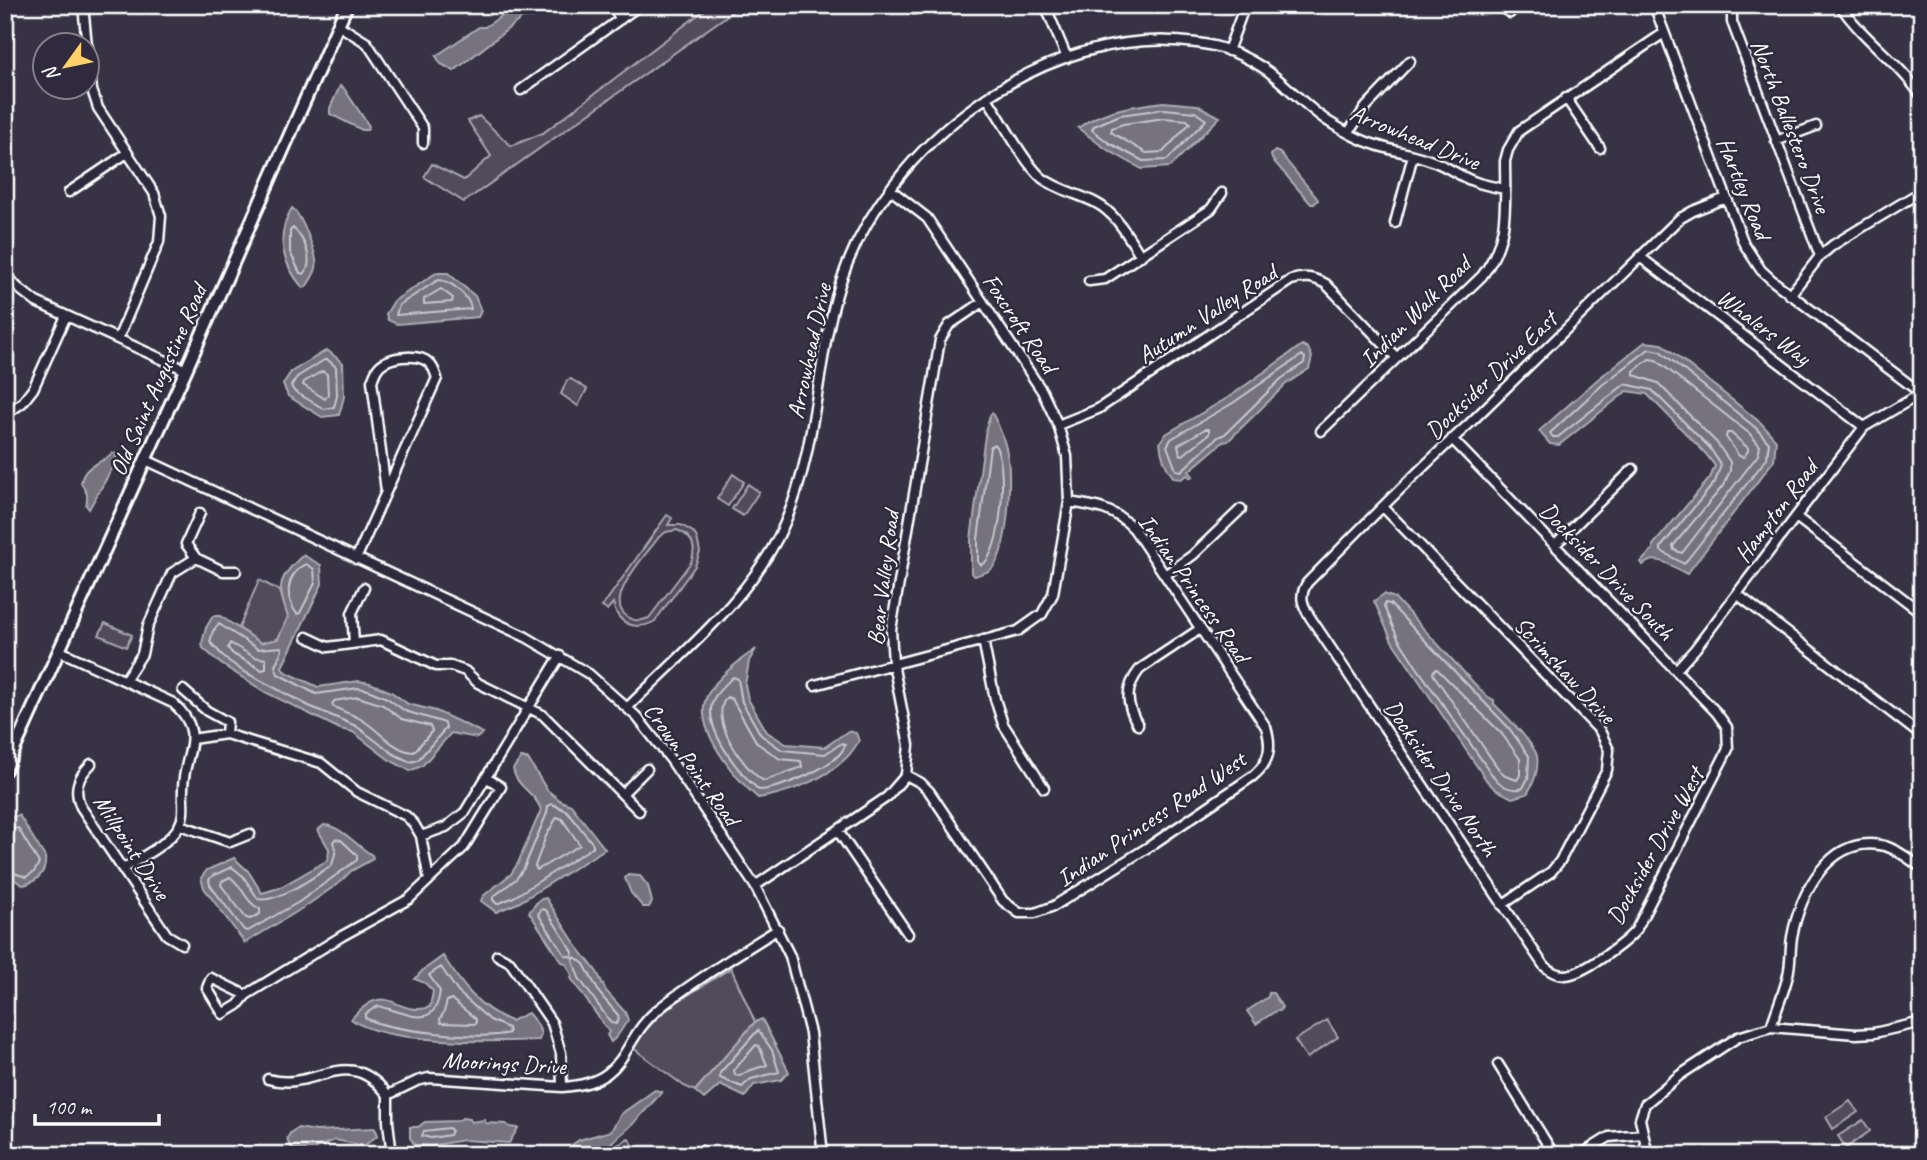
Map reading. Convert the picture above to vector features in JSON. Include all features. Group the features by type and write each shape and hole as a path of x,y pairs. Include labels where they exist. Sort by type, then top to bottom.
{"main road":[{"name":"Old Saint Augustine Road","path":"5,771 146,460 346,5"}],"street":[{"path":"83,5 86,32"},
{"path":"611,5 621,19"},
{"path":"521,90 640,5"},
{"path":"1045,5 1067,58"},
{"path":"1228,51 1244,5"},
{"path":"1499,5 1510,13"},
{"name":"Hartley Road","path":"1654,5 1726,198 1752,259 1790,295 1921,394"},
{"path":"1840,5 1864,37 1901,69 1922,97"},
{"name":"North Ballestero Drive","path":"1731,7 1732,22 1820,256"},
{"path":"338,25 367,43 423,128 423,143"},
{"name":"Indian Walk Road","path":"1321,431 1491,264 1505,226 1505,160 1513,139 1527,124 1664,33"},
{"name":"Arrowhead Drive","path":"627,708 715,621 744,588 784,526 813,430 829,332 841,282 866,228 906,167 957,118 987,98 1030,74 1067,58 1107,47 1144,41 1180,40 1228,51 1270,73 1326,120 1348,134 1441,164 1471,180 1505,188"},
{"path":"1348,134 1366,107 1410,61"},
{"path":"1566,97 1600,148"},
{"path":"987,98 1034,169 1056,186 1097,203 1108,211 1141,256"},
{"path":"96,102 159,205 159,242 118,339"},
{"path":"1776,141 1816,126"},
{"path":"69,192 127,153"},
{"path":"1395,223 1413,155"},
{"name":"Foxcroft Road","path":"815,685 1017,631 1032,623 1049,605 1053,594 1069,502 1067,456 1058,425 1042,391 927,218 891,190"},
{"path":"1790,295 1820,256 1833,245 1922,191"},
{"path":"1088,281 1105,279 1141,256 1211,209 1222,193"},
{"name":"Docksider Drive East","path":"1301,599 1302,590 1307,583 1640,257 1686,214 1726,198"},
{"name":"Whalers Way","path":"1640,257 1864,427"},
{"path":"5,273 27,295 66,316 186,370"},
{"name":"Autumn Valley Road","path":"1058,425 1098,409 1291,280 1303,277 1315,278 1326,284 1397,358"},
{"name":"Bear Valley Road","path":"905,775 909,745 893,663 891,630 940,340 949,325 983,302"},
{"path":"5,415 22,403 33,389 66,316"},
{"path":"356,559 437,379 429,362 419,357 384,362 376,370 372,381 386,491"},
{"name":"Hampton Road","path":"1676,670 1695,649 1864,427 1921,394"},
{"name":"Docksider Drive South","path":"1452,439 1716,712 1729,733"},
{"name":"Crown Point Road","path":"146,460 526,637 589,674 627,708 671,760 755,886 778,929 794,967 810,1033 823,1155"},
{"path":"1555,545 1633,469"},
{"name":"Indian Princess Road","path":"1069,502 1100,506 1124,518 1134,529 1266,727"},
{"name":"Scrimshaw Drive","path":"1383,507 1600,731 1609,750 1607,770 1556,867 1502,905"},
{"path":"1165,575 1193,555 1241,509"},
{"path":"200,513 186,544 196,558 223,570 236,571"},
{"path":"1796,517 1922,613"},
{"path":"125,680 142,654 148,626 172,573 196,558"},
{"path":"354,643 352,613 364,588"},
{"path":"1737,594 1922,736"},
{"name":"Docksider Drive North","path":"1301,599 1310,617 1502,905 1544,966 1555,974"},
{"path":"1138,725 1127,701 1128,688 1133,678 1140,669 1200,629"},
{"path":"307,636 328,647 381,640 436,666 451,666 465,671 478,683 542,715 639,811"},
{"path":"983,640 1000,717 1044,788"},
{"path":"60,651 173,703 186,717 192,739 184,775 184,809 180,825 162,843 123,869"},
{"path":"421,836 446,827 465,812 559,656"},
{"path":"183,690 206,711 227,722 226,734"},
{"name":"Indian Princess Road West","path":"905,775 921,783 929,791 1003,901 1019,913 1035,913 1070,898 1253,776 1266,762 1270,751 1266,727"},
{"name":"Docksider Drive West","path":"1555,974 1577,972 1627,940 1636,930 1728,749 1729,733"},
{"path":"192,739 226,734 321,763 357,792 406,816 421,836 429,880"},
{"name":"Millpoint Drive","path":"91,764 80,775 76,786 77,798 167,934 182,944"},
{"path":"622,794 647,769"},
{"path":"755,886 887,797 905,775"},
{"path":"246,995 211,978 207,988 223,1014 239,1005 246,995 342,936 409,899 464,847 501,788 487,778"},
{"path":"180,825 230,842 250,834"},
{"path":"838,831 908,934"},
{"path":"1771,1027 1788,975 1796,921 1809,887 1825,863 1847,849 1875,845 1902,854 1922,868"},
{"name":"Moorings Drive","path":"388,1095 429,1078 562,1087 589,1083 610,1072 625,1056 642,1026 652,1015 778,929"},
{"path":"497,955 510,962 552,1023 561,1053 562,1087"},
{"path":"1648,1155 1640,1119 1641,1109 1657,1093 1738,1037 1771,1027 1856,1034 1874,1033 1922,1022"},
{"path":"1498,1064 1555,1155"},
{"path":"268,1079 282,1083 354,1070 366,1073 376,1080 388,1095 392,1155"},
{"path":"1580,1155 1609,1137 1643,1134"}],"shaded area":[{"path":"711,5 742,5 464,202 424,177 432,164 464,180 491,156 468,121 479,116 511,146 543,133"},
{"path":"571,379 587,389 578,406 561,394 567,380"},
{"path":"733,474 744,482 728,506 717,499"},
{"path":"748,484 759,492 743,516 732,509"},
{"path":"667,515 672,518 668,525 681,525 693,532 700,552 695,566 655,621 634,626 623,621 613,603 607,610 602,607","holes":["666,532 682,532 692,543 691,562 649,618 633,620 621,610 620,600 629,577 659,537"]},
{"path":"259,580 280,591 288,617 278,639 261,643 239,628"},
{"path":"105,623 132,635 126,647 99,635"},
{"path":"731,968 755,1022 695,1091 684,1086 633,1048 649,1024 674,1004"},
{"path":"1327,1020 1338,1037 1307,1058 1295,1040"},
{"path":"1850,1101 1858,1112 1833,1129 1826,1117"},
{"path":"1863,1120 1870,1131 1846,1148 1838,1136"},
{"path":"628,1138 641,1155 604,1155"}],"water":[{"path":"510,5 537,5 539,13 533,18 522,18 454,71 441,64 436,56 510,10"},
{"path":"340,86 369,126 367,130 330,114"},
{"path":"1163,102 1197,105 1220,117 1170,167 1142,169 1106,149 1078,128 1108,112"},
{"path":"1275,151 1280,153 1317,198 1314,204 1311,204 1272,159 1271,155"},
{"path":"292,208 300,218 315,254 316,268 303,288 290,269 283,249 284,229"},
{"path":"436,273 448,273 475,296 481,311 478,317 397,324 388,320 386,314 394,301"},
{"path":"1645,342 1662,344 1761,423 1776,440 1774,460 1687,574 1660,561 1654,560 1643,565 1641,562 1710,478 1715,466 1647,394 1627,391 1559,445 1550,444 1539,431"},
{"path":"1302,345 1308,348 1312,357 1309,369 1286,384 1228,441 1223,442 1189,471 1193,476 1191,478 1187,475 1181,479 1174,478 1166,466 1160,442 1166,434 1229,397"},
{"path":"327,350 343,363 344,397 339,415 322,417 288,396 283,384 291,372"},
{"path":"992,413 1008,459 1007,517 1005,535 996,562 990,570 975,576 971,573 971,539 986,428"},
{"path":"116,453 116,462 89,509 81,483 82,477 89,468"},
{"path":"303,555 321,565 322,584 282,667 284,671 318,687 359,681 370,683 391,692 408,704 436,711 483,733 477,738 451,733 422,766 410,771 388,759 353,732 340,729 265,692 221,664 203,648 206,628 213,616 220,616 261,643 278,639 288,617 282,597 282,583 288,571"},
{"path":"1384,594 1395,598 1485,695 1494,700 1494,704 1535,750 1537,766 1534,781 1527,794 1512,798 1495,789 1487,781 1392,641 1374,601"},
{"path":"756,649 749,661 745,685 748,699 767,732 786,744 825,747 848,731 856,733 859,741 836,767 816,780 758,798 738,778 718,751 705,721 704,707 708,694 717,682 736,663"},
{"path":"521,758 528,759 547,790 571,805 605,849 518,903 496,912 481,901 483,896 511,874 541,810 515,775 513,769"},
{"path":"19,815 45,857 40,876 23,885 5,874 5,829 11,817"},
{"path":"324,825 343,833 372,855 373,859 351,871 339,883 303,908 245,943 204,888 201,878 207,870 234,858 248,871 262,893 279,888 328,860 329,849 318,830"},
{"path":"628,875 640,876 648,886 652,902 649,907 643,907 631,893 625,878"},
{"path":"546,898 597,972 606,991 625,1012 628,1020 611,1042 607,1035 609,1032 571,978 567,965 561,961 529,912 539,900"},
{"path":"443,956 464,986 489,1010 511,1021 528,1013 538,1025 541,1034 539,1040 469,1041 414,1038 388,1034 351,1019 374,1001 391,1001 408,1008 430,1007 433,991 425,983 415,979"},
{"path":"1269,993 1273,993 1282,1007 1280,1011 1256,1024 1247,1011 1268,997"},
{"path":"762,1019 789,1072 781,1080 754,1085 745,1097 720,1085 704,1099 695,1091 755,1022"},
{"path":"655,1090 662,1092 633,1124 595,1155 582,1155 572,1145 579,1140 611,1131 621,1114"},
{"path":"462,1118 471,1122 485,1120 485,1123 506,1124 518,1128 509,1143 463,1140 431,1146 415,1145 410,1138 410,1127 418,1127 425,1122 458,1121"},
{"path":"298,1128 317,1131 375,1128 378,1135 364,1146 335,1140 313,1149 293,1149 288,1143 288,1137"}]}
